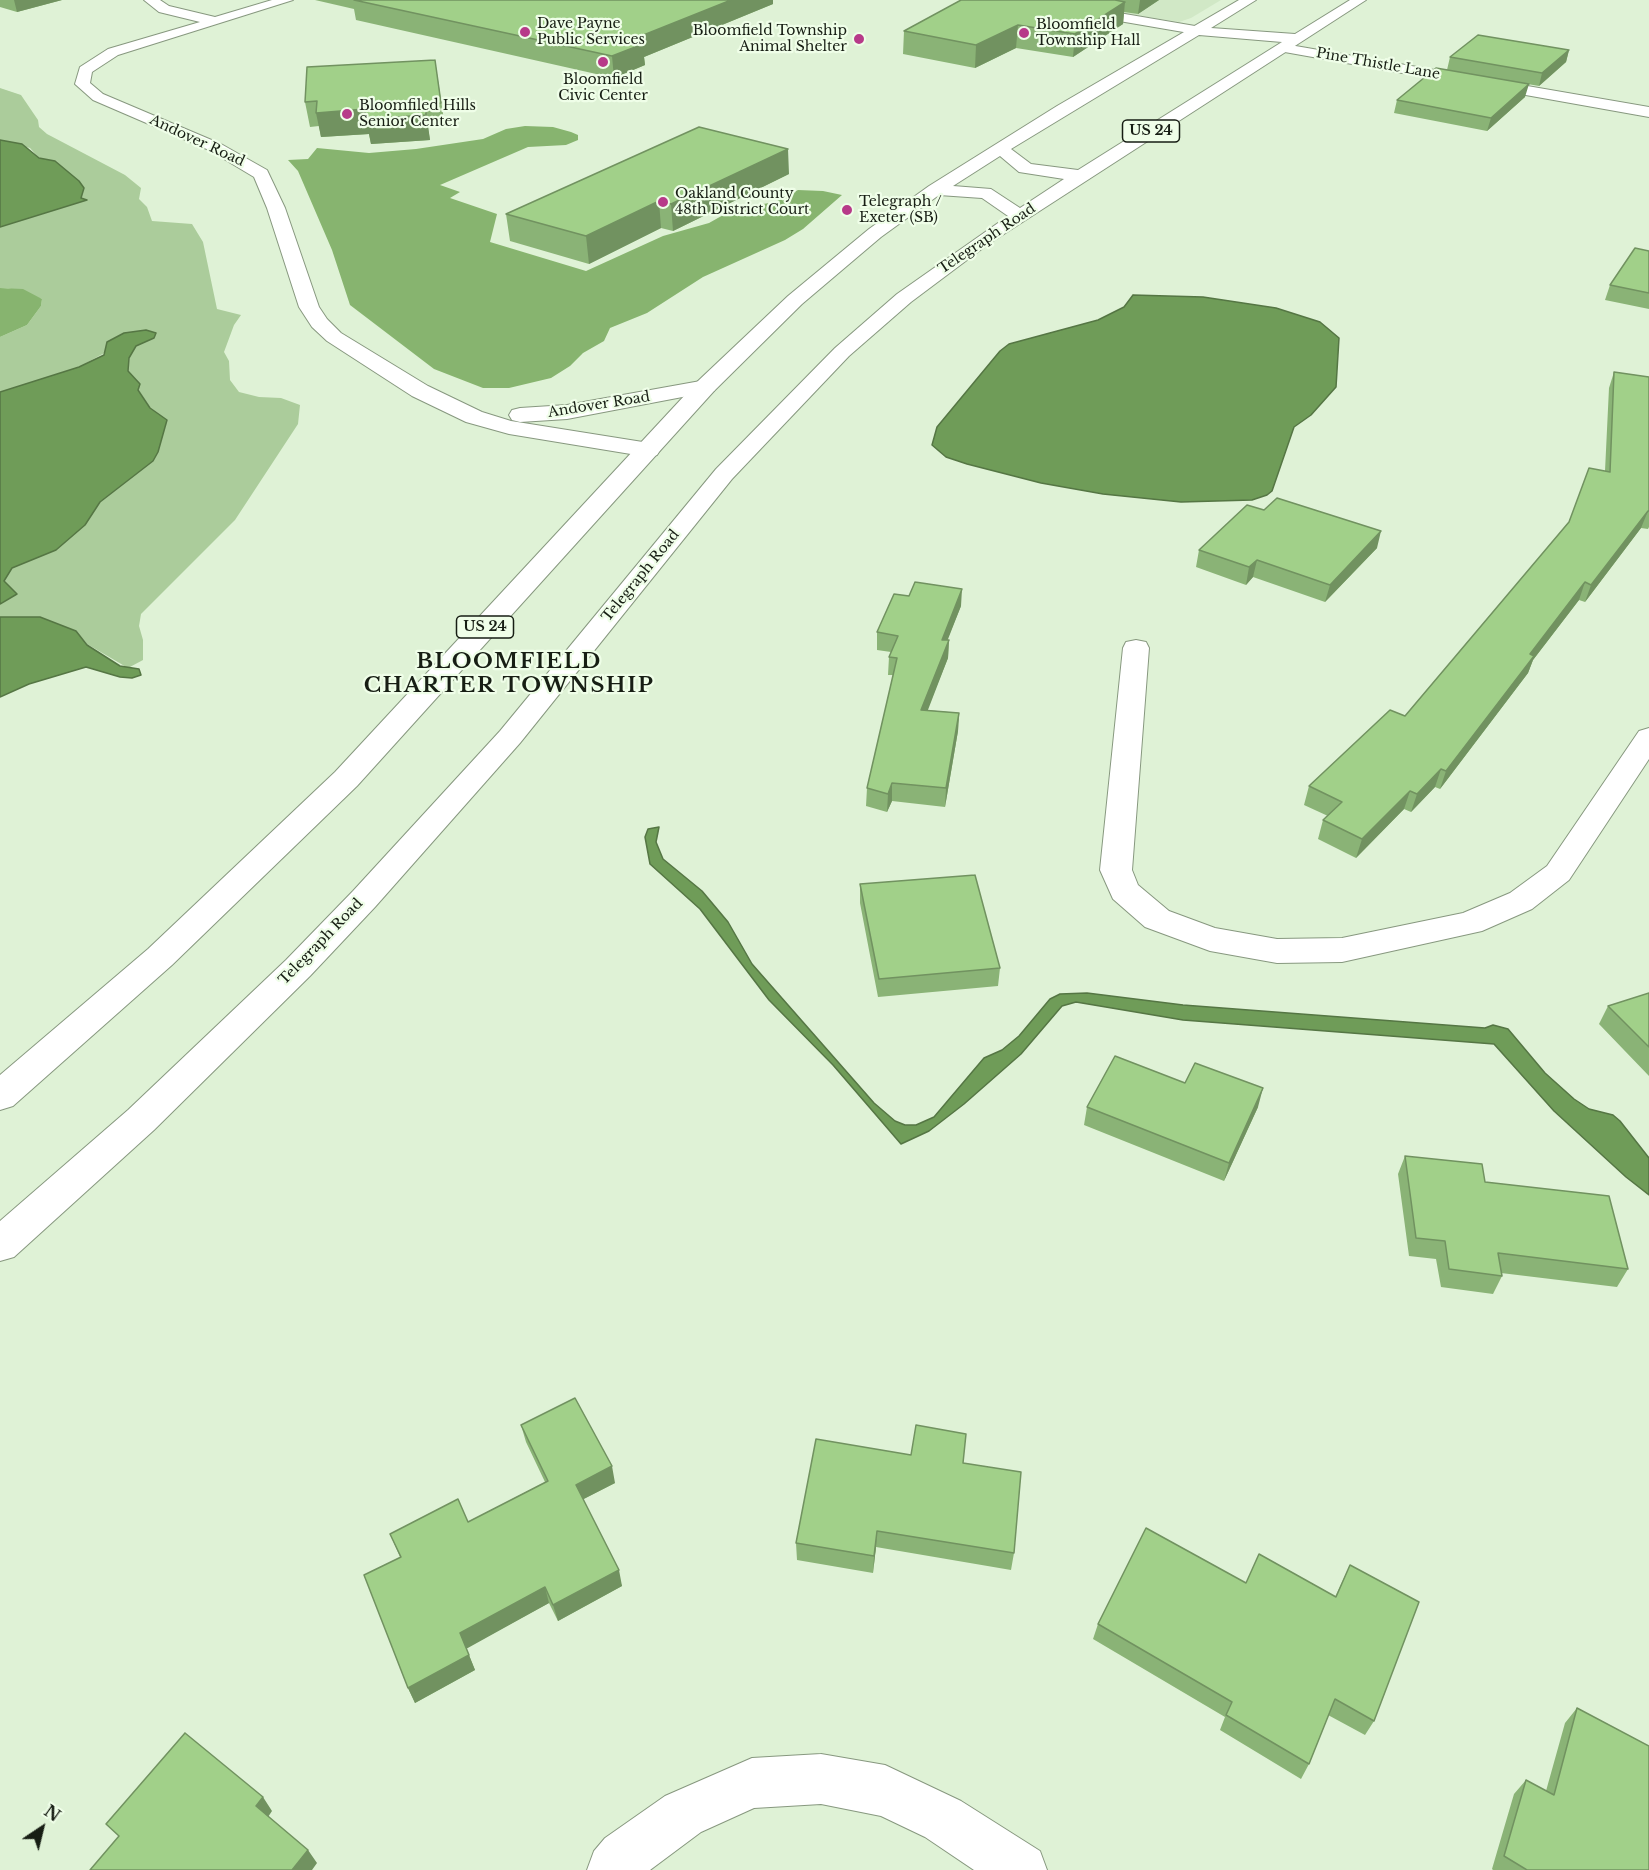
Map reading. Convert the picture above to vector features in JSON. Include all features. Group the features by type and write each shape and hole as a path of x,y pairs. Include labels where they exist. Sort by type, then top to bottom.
{"main road":[{"path":"151,0 164,9 213,13"},
{"name":"Andover Road","path":"286,0 243,12 213,13 113,52 86,70 82,84 98,97 225,151 261,174 276,208 309,307 319,323 334,337 420,391 474,417 509,427 649,450"},
{"path":"1020,0 1196,30 1248,37 1299,38"},
{"name":"US 24","path":"0,1096 160,957 338,787 706,386 767,324 875,233 935,190 1062,109 1249,0"},
{"name":"Telegraph Road","path":"0,1245 141,1120 290,976 364,899 503,745 724,474 805,387 904,298 1020,216 1359,0"},
{"name":"Pine Thistle Lane","path":"1284,48 1649,112"},
{"path":"1001,149 1035,171 1082,176"},
{"path":"935,190 986,194 1020,216"},
{"name":"Andover Road","path":"455,406 528,416 567,412 706,386"},
{"path":"1136,648 1116,870 1124,891 1157,919 1222,941 1277,951 1342,950 1470,923 1521,901 1558,873 1649,736"},
{"path":"614,1870 624,1857 683,1814 712,1801 752,1784 821,1779 885,1791 943,1819 1021,1870"}],"shaded area":[{"path":"1041,0 1221,0 1191,18 1179,22"},
{"path":"0,88 21,95 38,120 39,127 47,134 125,175 141,188 139,199 147,207 152,221 192,224 203,242 217,309 241,315 234,325 224,352 229,361 230,380 239,392 259,397 281,398 300,405 298,424 235,520 141,614 139,626 143,640 143,660 128,668 87,644 76,631 40,617 0,617 0,604 17,594 4,581 12,568 56,550 85,525 100,502 153,461 158,452 166,420 150,408 138,389 140,384 128,371 129,358 136,346 154,338 156,333 146,330 79,367 0,392 0,337 27,325 41,306 42,299 8,288 0,288 0,227 87,200 81,198 55,161 39,158 30,148 0,140"},
{"path":"525,126 553,127 578,135 578,140 566,145 528,147 440,185 460,192 450,198 497,214 490,242 586,271 663,236 709,223 734,209 775,202 798,190 823,191 842,195 803,229 785,240 703,277 647,313 610,328 604,341 583,353 570,366 551,378 509,388 483,388 434,369 350,305 332,250 298,171 288,160 308,159 317,148 369,153 416,149 483,139 506,129"},
{"path":"0,140 22,144 39,158 55,161 79,181 84,188 81,198 87,200 0,227"},
{"path":"0,288 23,289 42,299 41,306 27,325 0,337"},
{"path":"1133,295 1203,297 1276,308 1320,322 1339,338 1336,387 1311,415 1294,427 1272,491 1267,495 1252,500 1181,502 1103,494 1041,483 967,464 946,457 932,445 937,427 1000,351 1009,344 1098,320 1124,307"},
{"path":"146,330 156,333 154,338 136,346 129,358 128,371 140,384 138,390 150,408 167,420 158,452 153,461 100,502 85,525 56,550 12,568 4,581 17,594 0,604 0,392 79,367 104,355 107,342 124,333"},
{"path":"0,617 40,617 76,631 87,645 120,666 139,669 141,675 132,678 120,677 86,667 29,684 0,697"},
{"path":"659,827 656,842 663,859 702,891 728,922 752,964 874,1103 895,1121 905,1125 916,1125 934,1117 984,1058 1002,1050 1019,1036 1050,999 1060,994 1087,993 1183,1005 1485,1028 1493,1025 1508,1029 1545,1073 1574,1099 1589,1109 1613,1115 1620,1121 1649,1158 1649,1195 1554,1111 1494,1044 1183,1020 1076,1002 1062,1006 1021,1054 964,1104 929,1131 901,1144 833,1065 769,1000 700,909 650,864 645,837 648,829"}],"building":[{"path":"354,0 731,0 641,36 643,44 612,56"},
{"path":"961,0 1115,0 1125,2 1075,34 1018,25 976,45 904,31"},
{"path":"1478,35 1569,50 1542,73 1450,57"},
{"path":"435,60 441,103 425,104 426,115 366,119 365,109 316,113 317,101 305,102 307,67"},
{"path":"1436,68 1529,84 1491,118 1397,100"},
{"path":"699,127 788,149 671,204 659,201 586,236 506,214"},
{"path":"1635,248 1649,251 1649,293 1610,285"},
{"path":"1614,372 1649,377 1649,511 1591,585 1585,582 1530,654 1534,656 1446,771 1441,769 1417,794 1410,791 1362,839 1323,820 1342,802 1309,786 1390,710 1405,716 1569,522 1589,468 1610,472"},
{"path":"1277,498 1381,531 1330,585 1257,560 1249,567 1199,550 1247,505 1264,510"},
{"path":"915,582 962,589 942,640 949,640 921,710 959,713 946,788 892,783 888,794 867,788 897,658 889,657 898,636 877,632 894,594 909,596"},
{"path":"975,875 1000,968 879,979 860,884"},
{"path":"1649,993 1649,1047 1608,1006"},
{"path":"1115,1056 1185,1083 1195,1063 1263,1088 1229,1163 1087,1107"},
{"path":"1405,1156 1482,1164 1485,1182 1609,1196 1628,1269 1498,1253 1502,1276 1449,1269 1445,1241 1416,1238"},
{"path":"575,1398 612,1466 576,1485 619,1570 553,1605 545,1587 460,1633 469,1655 408,1688 364,1575 401,1557 390,1534 458,1499 468,1522 548,1481 521,1425"},
{"path":"916,1425 966,1434 963,1463 1021,1472 1014,1553 877,1531 874,1556 796,1543 816,1439 911,1455"},
{"path":"1146,1528 1246,1583 1259,1554 1336,1597 1350,1565 1419,1602 1374,1721 1335,1699 1309,1764 1226,1715 1232,1702 1098,1624"},
{"path":"1577,1708 1649,1746 1649,1870 1527,1870 1504,1856 1526,1780 1554,1795"},
{"path":"185,1733 263,1797 256,1806 308,1850 292,1870 90,1870 119,1836 106,1824"}],"place":[{"name":"Dave Payne Public Services","path":"525,32"},
{"name":"Bloomfield Township Hall","path":"1024,33"},
{"name":"Bloomfield Township Animal Shelter","path":"859,39"},
{"name":"Bloomfield Civic Center","path":"603,62"},
{"name":"Bloomfiled Hills Senior Center","path":"347,114"},
{"name":"Oakland County 48th District Court","path":"663,202"},
{"name":"Telegraph / Exeter (SB)","path":"847,210"}],"district":[{"name":"BLOOMFIELD CHARTER TOWNSHIP","path":"509,674"}]}
